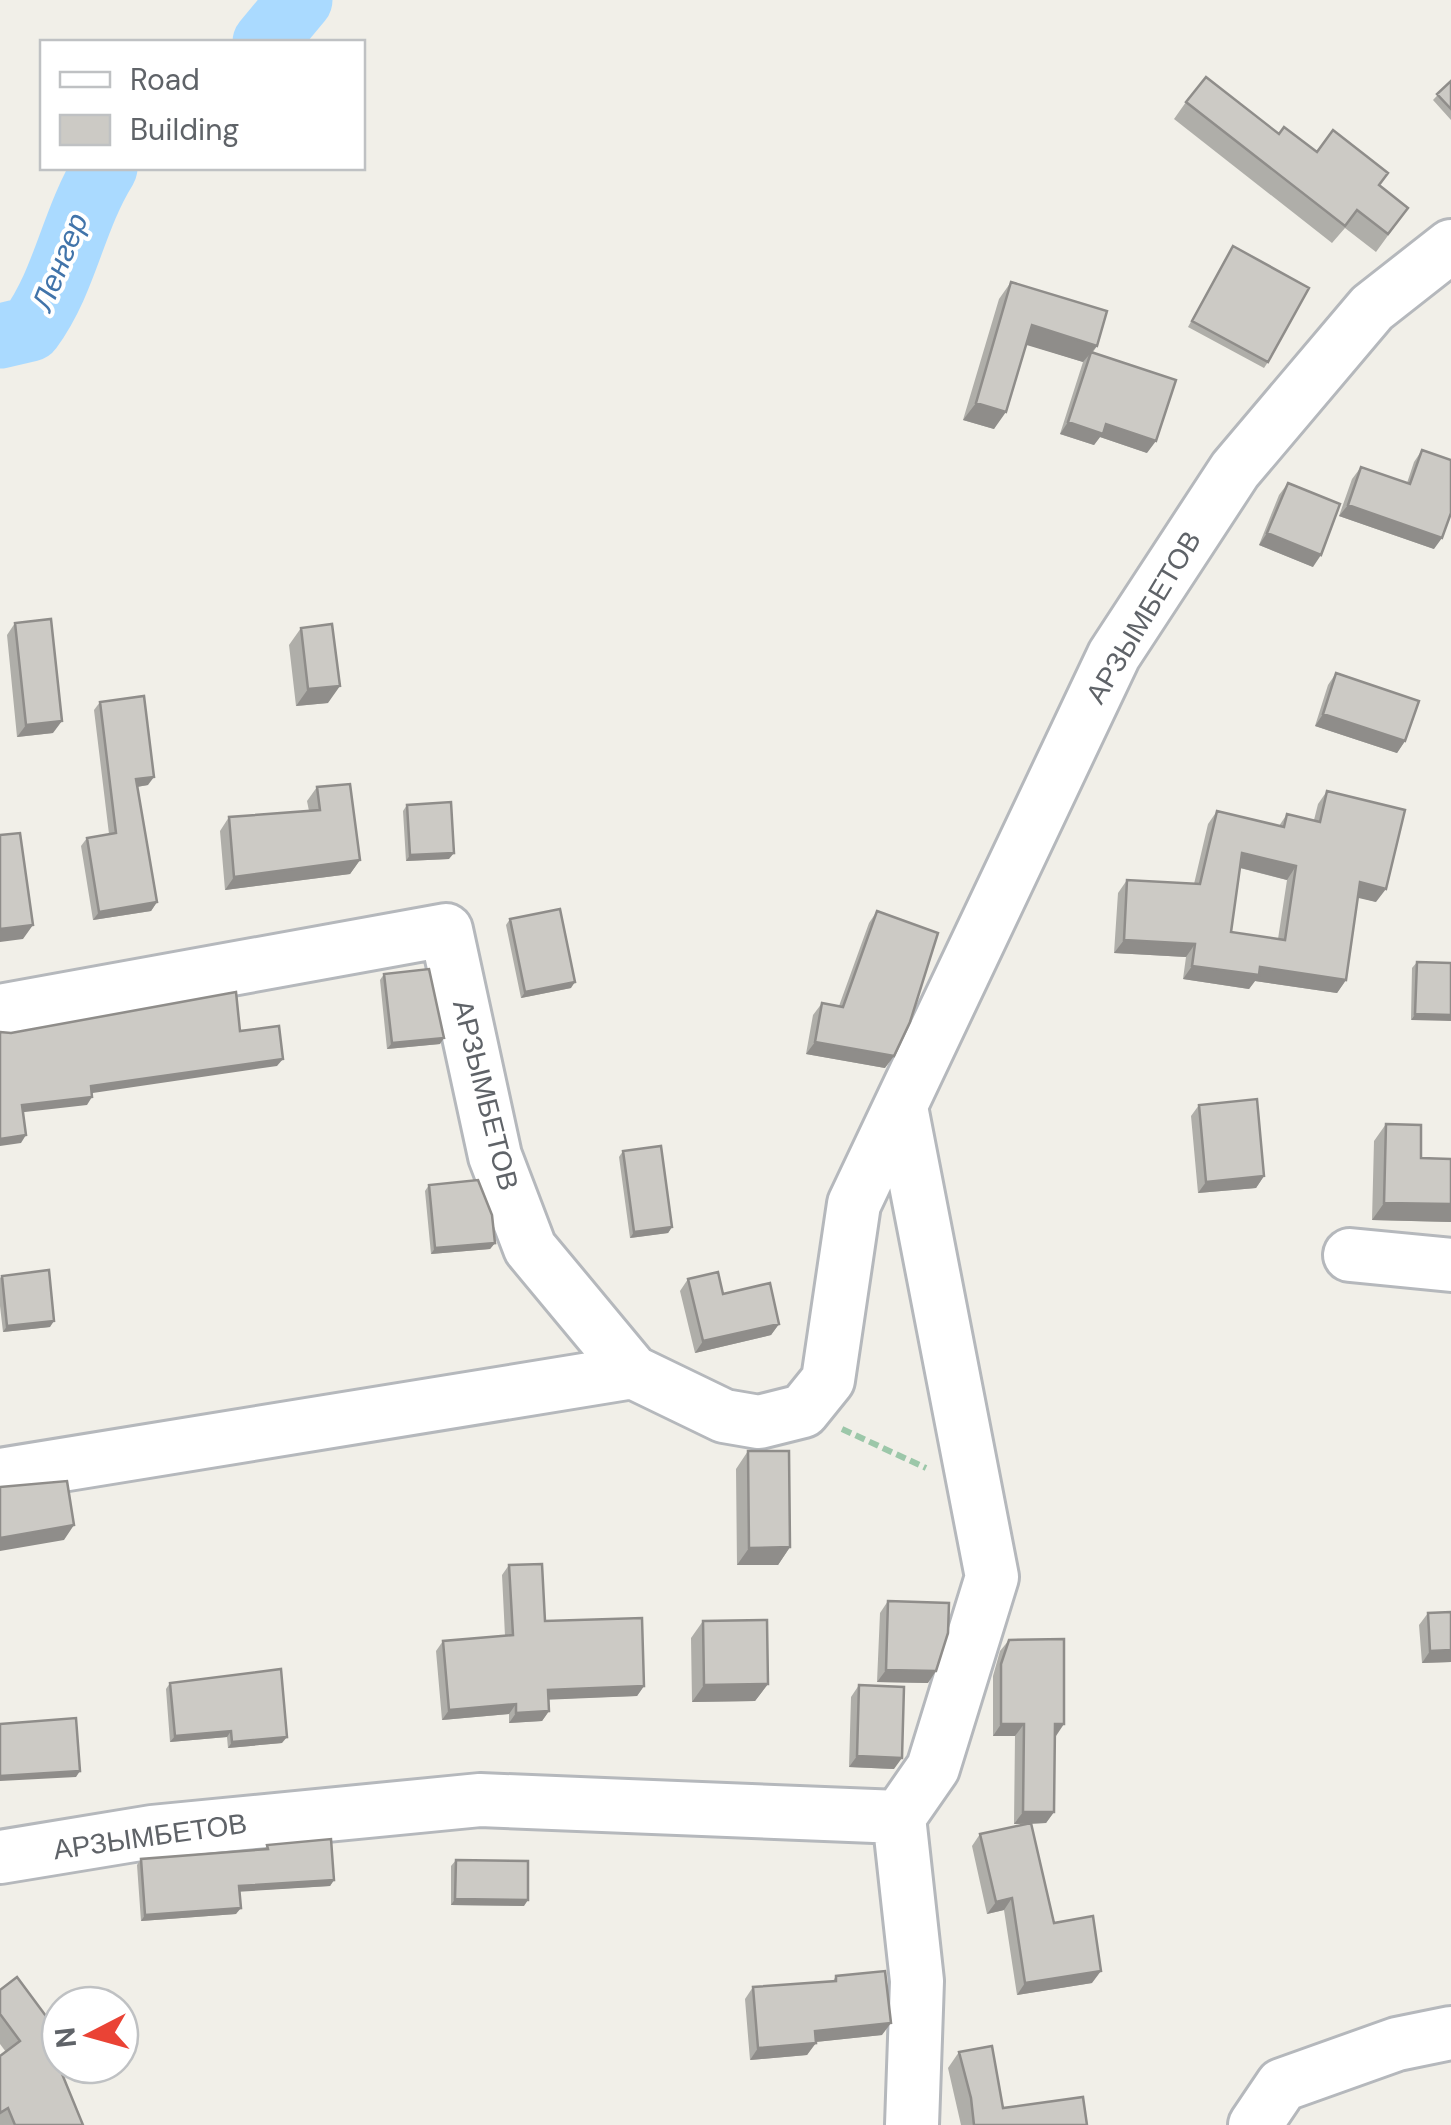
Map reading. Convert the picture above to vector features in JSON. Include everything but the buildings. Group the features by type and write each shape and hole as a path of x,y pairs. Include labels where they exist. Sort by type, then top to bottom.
{"street":[{"name":"АРЗЫМБЕТОВ","path":"0,1011 446,930 495,1156 530,1248 633,1372 724,1416 759,1422 803,1411 828,1380 854,1204 1114,655 1235,470 1372,308 1451,246"},
{"path":"901,1106 992,1577 933,1768 900,1817 917,1981 912,2125"},
{"path":"1350,1254 1451,1265"},
{"path":"0,1475 633,1372"},
{"name":"АРЗЫМБЕТОВ","path":"0,1858 152,1832 480,1800 900,1817"},
{"path":"1256,2125 1282,2085 1396,2044 1451,2034"}],"path":[{"path":"803,1411 977,1492"}],"waterway":[{"name":"Ленгер","path":"267,40 300,0"},
{"name":"Ленгер","path":"0,336 30,329 42,310 104,170"}]}
